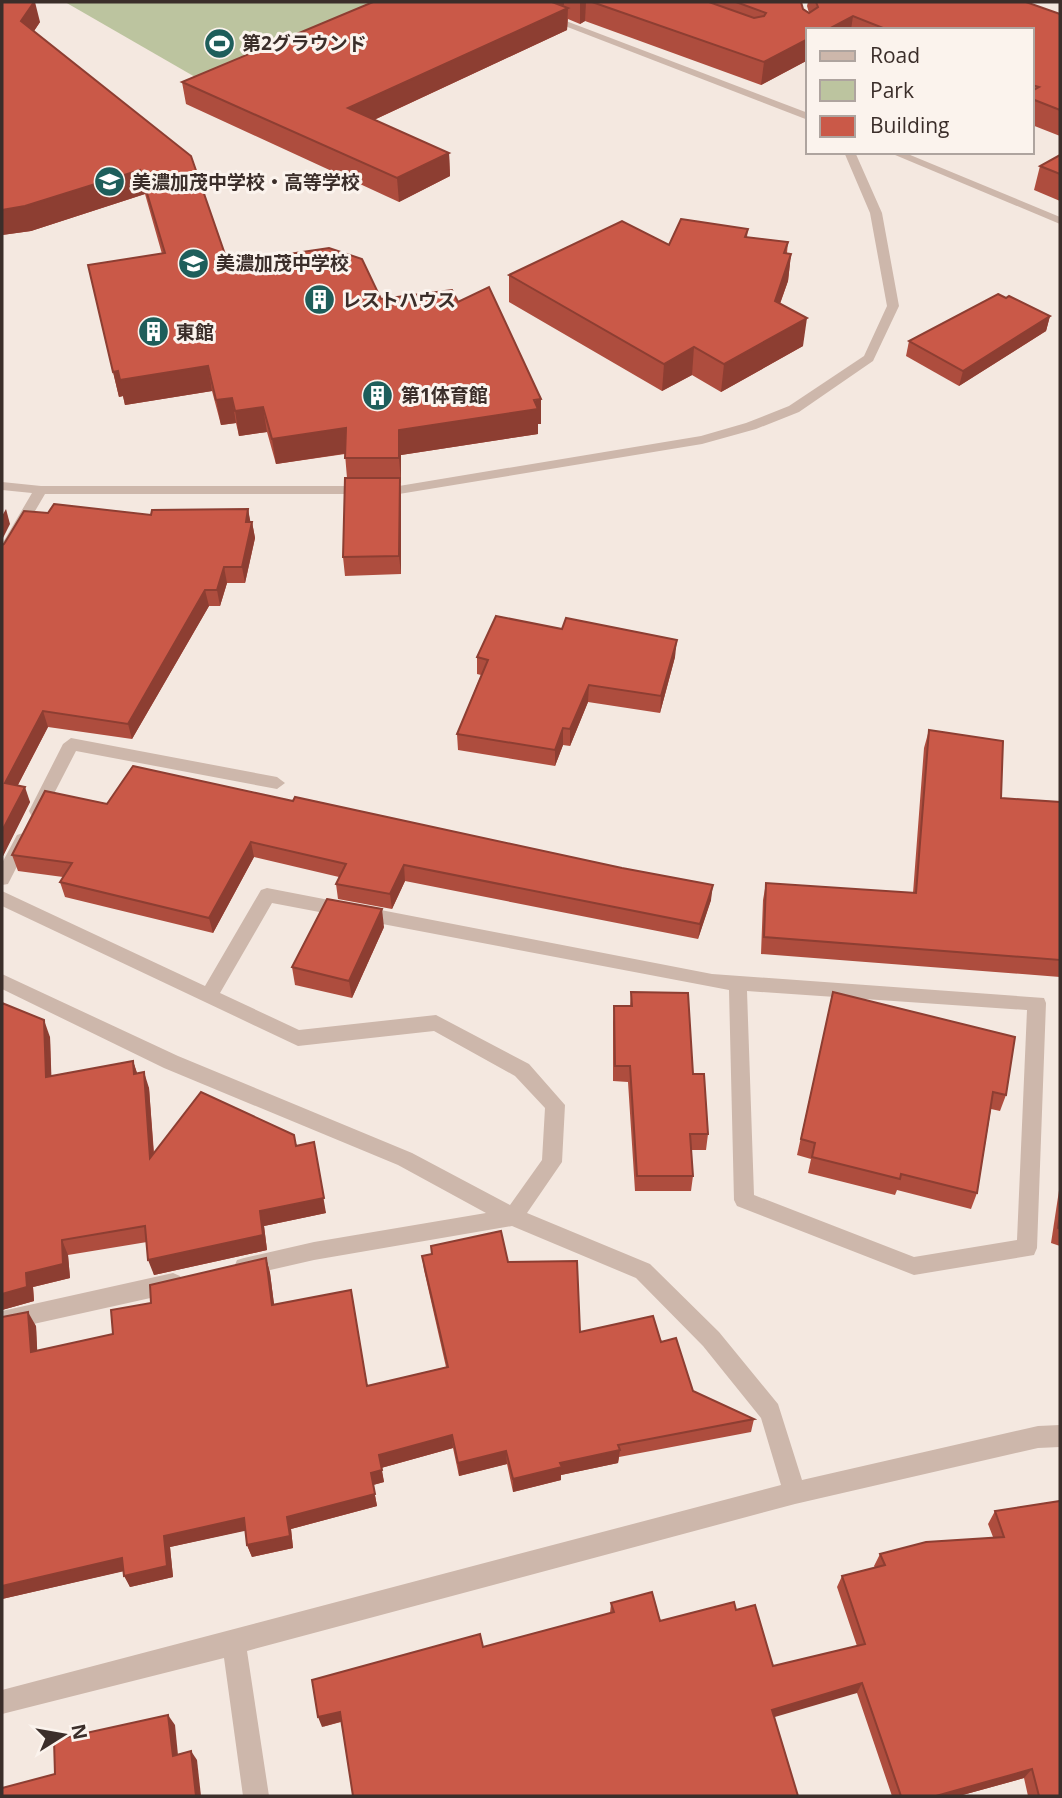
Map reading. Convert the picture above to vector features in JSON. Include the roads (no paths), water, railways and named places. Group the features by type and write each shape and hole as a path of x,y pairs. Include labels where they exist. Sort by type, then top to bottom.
{"street":[{"path":"508,2 806,116"},
{"path":"551,17 562,12"},
{"path":"2,486 41,491 399,490 702,440 751,426 794,409 869,358 893,306 876,213 850,154"},
{"path":"898,154 1060,221"},
{"path":"2,556 41,491"},
{"path":"2,879 71,744 277,783"},
{"path":"209,996 267,895 712,981 1037,1003 1027,1248 914,1266 744,1200 738,983"},
{"path":"2,898 298,1038 436,1023 522,1070 555,1105 552,1162 513,1217 314,1251 219,1273"},
{"path":"2,981 172,1062 405,1160 513,1217 643,1271 711,1339 770,1412 795,1493"},
{"path":"2,1321 192,1279"},
{"path":"2,1702 795,1493 1038,1437 1060,1436"},
{"path":"234,1643 256,1796"}],"place":[{"name":"第2グラウンド","path":"219,43"},
{"name":"美濃加茂中学校・高等学校","path":"109,182"},
{"name":"美濃加茂中学校","path":"193,263"},
{"name":"レストハウス","path":"319,300"},
{"name":"東館","path":"153,332"},
{"name":"第1体育館","path":"378,395"}]}
